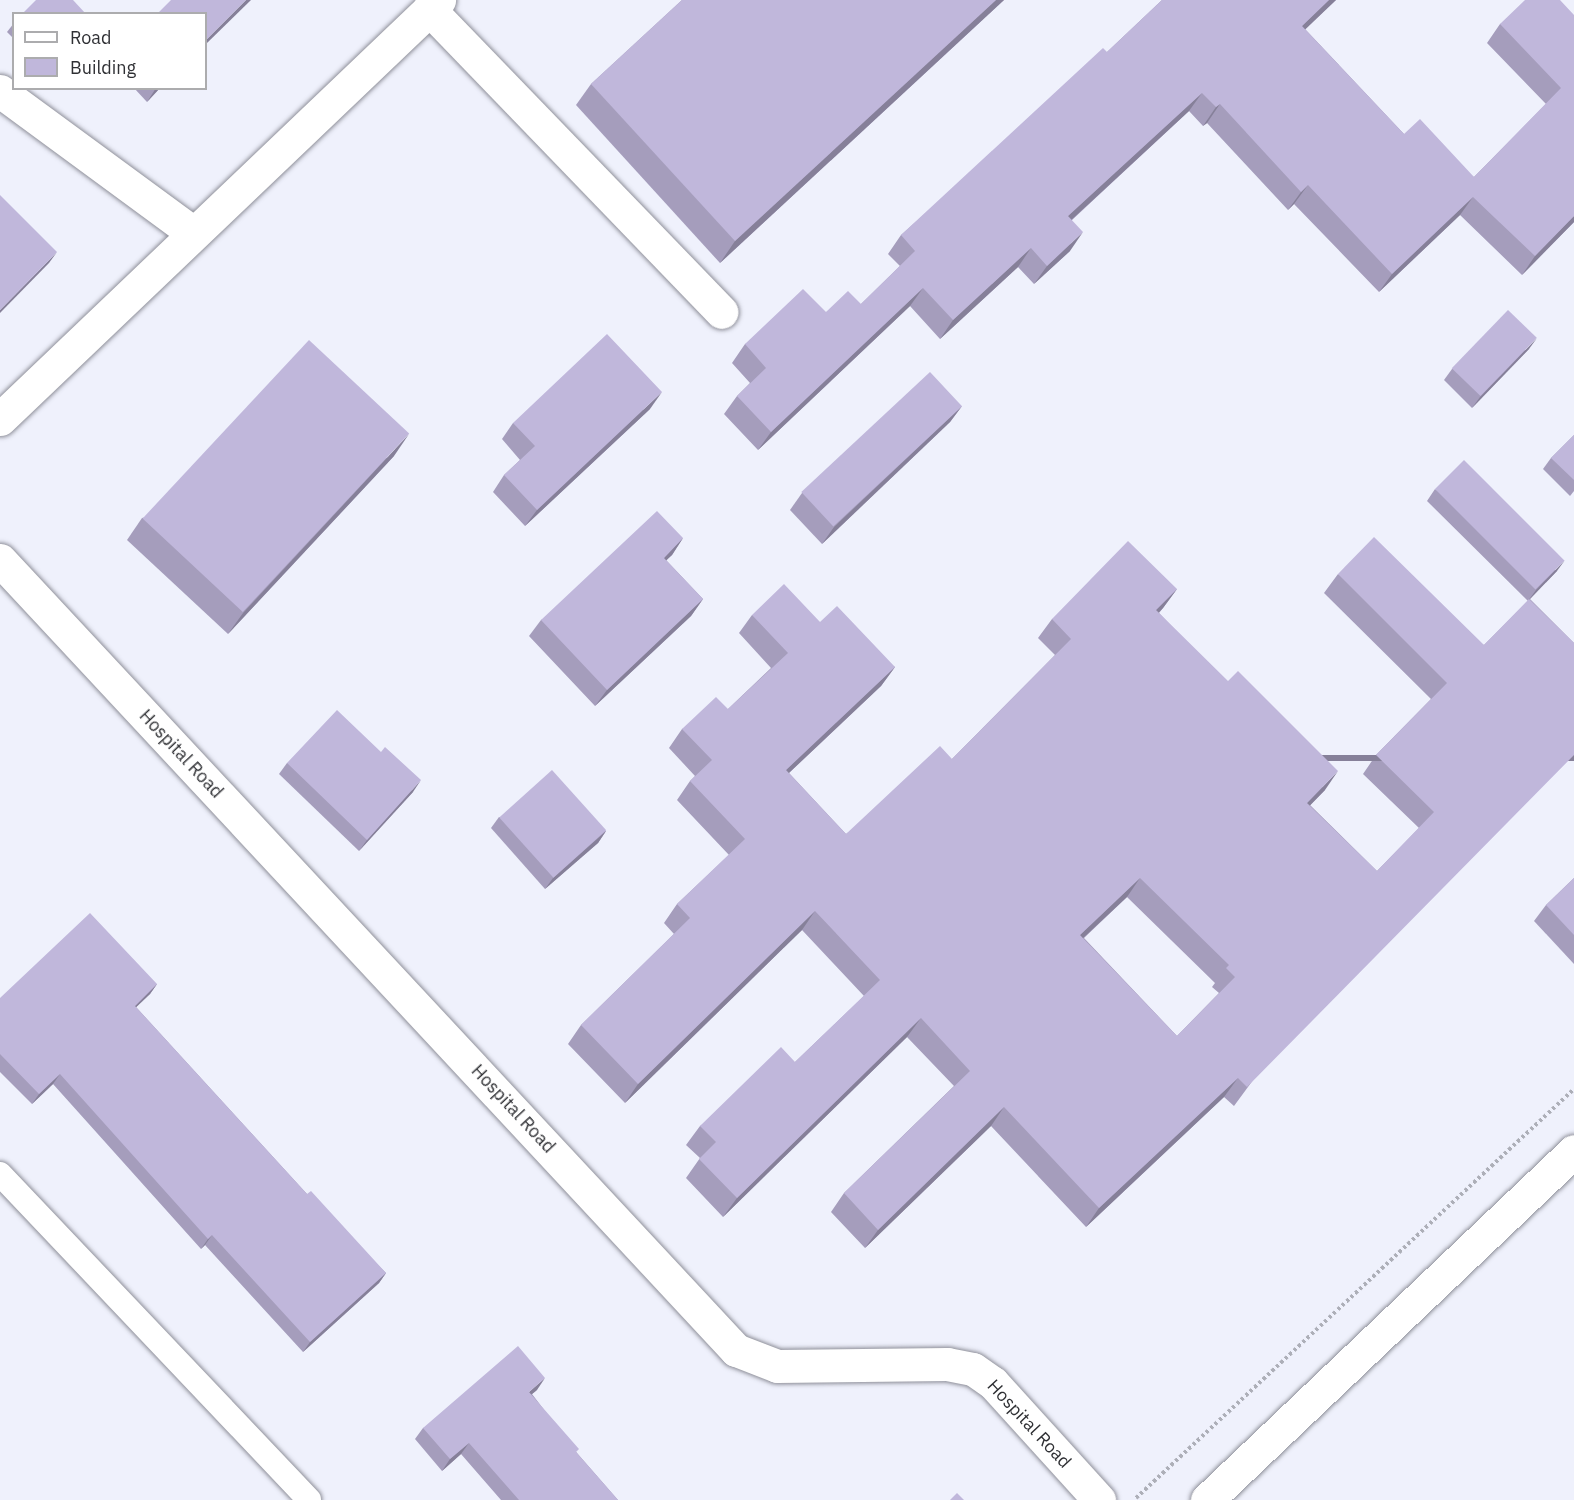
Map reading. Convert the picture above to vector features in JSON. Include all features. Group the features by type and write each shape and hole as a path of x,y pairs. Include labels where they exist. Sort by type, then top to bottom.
{"street":[{"path":"0,419 434,5 722,312"},
{"path":"0,91 193,233"},
{"name":"Hospital Road","path":"0,560 736,1350 777,1366 947,1364 973,1369 993,1383 1099,1500"},
{"path":"1207,1500 1573,1153"}],"lane":[{"path":"0,1174 309,1500"}],"path":[{"path":"1134,1500 1574,1089"}],"building":[{"path":"36,0 73,0 84,12 24,12"},
{"path":"171,0 246,0 207,39 207,12 159,12"},
{"path":"682,0 996,0 735,241 591,84"},
{"path":"1162,0 1329,0 1302,26 1404,134 1420,119 1474,177 1561,88 1500,24 1525,0 1560,0 1574,15 1574,216 1535,256 1473,197 1392,274 1308,185 1301,192 1220,104 1216,107 1202,93 1068,216 1083,232 1047,266 1031,248 953,320 923,288 771,432 737,396 766,368 745,344 803,289 826,312 848,291 861,304 915,251 901,235 1103,48 1107,52"},
{"path":"0,195 57,252 0,310"},
{"path":"1508,310 1537,338 1481,396 1452,368"},
{"path":"607,334 662,392 537,510 504,475 535,446 513,423"},
{"path":"309,340 409,433 243,612 143,518"},
{"path":"930,372 962,406 833,526 801,492"},
{"path":"1574,435 1574,480 1551,458"},
{"path":"1464,460 1564,560 1535,589 1435,489"},
{"path":"657,511 683,538 664,558 703,599 607,690 541,620"},
{"path":"1374,537 1484,645 1529,599 1574,643 1574,755 1247,1087 1238,1078 1099,1208 1004,1107 878,1230 844,1193 970,1071 921,1018 737,1198 699,1159 716,1142 700,1126 781,1047 795,1062 880,980 815,911 638,1084 581,1025 690,918 677,904 745,839 690,781 712,760 682,729 716,697 728,709 788,653 752,615 784,584 820,622 837,606 895,667 786,770 846,834 940,746 952,759 1071,639 1052,619 1128,541 1177,589 1156,610 1228,681 1238,671 1338,771 1307,803 1377,871 1434,812 1376,755 1447,683 1338,574","holes":["1140,878 1229,965 1226,968 1235,977 1177,1036 1080,935"]},
{"path":"337,710 381,752 385,747 421,780 367,840 287,763"},
{"path":"552,770 606,830 553,878 499,818"},
{"path":"1574,878 1574,935 1546,905"},
{"path":"90,913 157,984 135,1006 307,1194 311,1191 386,1273 310,1342 212,1235 208,1239 60,1074 39,1094 0,1054 0,998"},
{"path":"518,1346 545,1378 529,1392 579,1449 576,1452 618,1500 519,1500 469,1443 450,1459 423,1428"},
{"path":"957,1493 964,1500 950,1500"}]}
